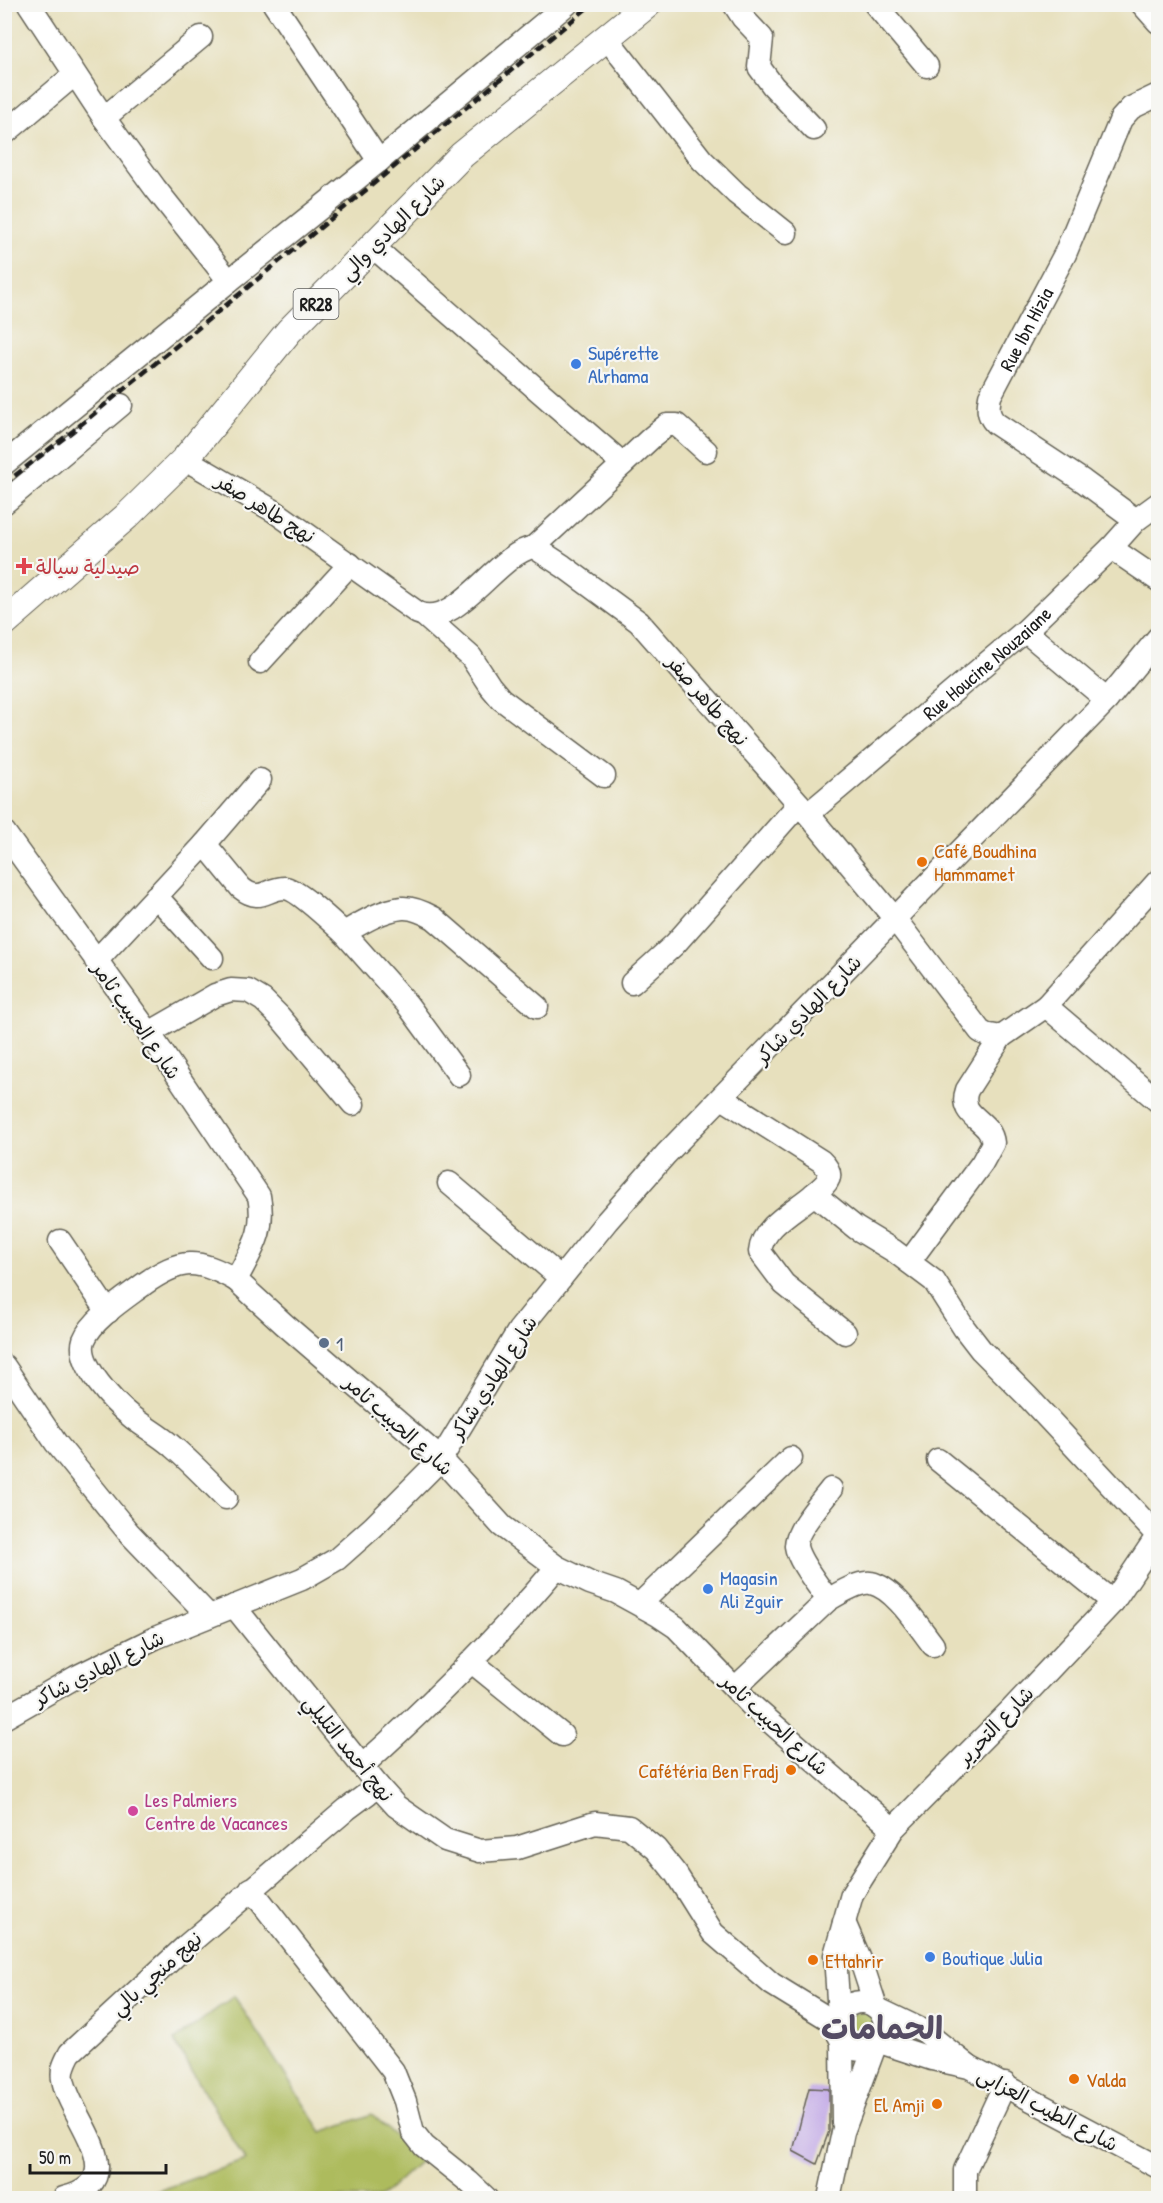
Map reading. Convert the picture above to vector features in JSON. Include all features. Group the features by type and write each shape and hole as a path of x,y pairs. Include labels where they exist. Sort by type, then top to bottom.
{"main road":[{"name":"شارع الهادي والي","path":"4,623 128,516 185,459 289,331 462,155 648,4"}],"street":[{"path":"29,4 104,118 155,188 229,281"},
{"path":"274,4 379,161"},
{"path":"4,464 379,161 567,4"},
{"path":"734,4 743,18 762,38 759,68 814,129"},
{"path":"875,4 927,66"},
{"path":"1142,4 1158,22"},
{"path":"104,118 201,36"},
{"path":"606,37 702,160 737,194 786,233"},
{"path":"4,134 74,75"},
{"name":"Rue Ibn Hizia","path":"1136,520 1083,481 995,423 989,417 987,408 990,396 1065,254 1121,119 1131,108 1158,95"},
{"path":"372,246 623,464"},
{"path":"4,503 121,405"},
{"path":"426,617 446,611 467,597 522,550 534,547 661,429 672,424 677,425 706,451"},
{"name":"نهج طاهر صفر","path":"185,459 252,496 426,617 471,657 501,699 604,776"},
{"name":"Rue Houcine Nouzaiane","path":"632,983 675,944 803,809 1025,631 1111,548 1136,520 1158,504"},
{"name":"نهج طاهر صفر","path":"534,547 639,622 803,809 895,919 980,1031 1001,1037"},
{"path":"1111,548 1158,580"},
{"path":"260,662 350,564"},
{"path":"1025,631 1107,700"},
{"name":"شارع الهادي شاكر","path":"4,1718 86,1672 155,1638 302,1579 337,1559 373,1527 441,1459 519,1330 666,1154 1107,700 1158,638"},
{"path":"96,961 205,844 260,780"},
{"name":"شارع الحبيب ثامر","path":"4,832 149,1033 259,1196 262,1225 236,1280 441,1459 502,1526 557,1567 640,1604 676,1627 735,1688 893,1829"},
{"path":"205,844 249,894 265,895 284,888 291,890 322,912 344,933 407,1004 459,1075"},
{"path":"909,1262 982,1163 993,1143 990,1132 964,1104 964,1097 1001,1037 1046,1006 1158,881"},
{"path":"156,896 212,958"},
{"path":"344,933 371,918 402,908 421,911 434,918 537,1007"},
{"path":"149,1033 215,995 231,990 248,991 263,1000 353,1104"},
{"path":"1046,1006 1158,1101"},
{"path":"722,1098 821,1161 828,1168 830,1174 828,1179 814,1194 772,1229 763,1239 760,1252 784,1284 845,1333"},
{"path":"449,1183 561,1278"},
{"path":"814,1194 856,1228 894,1251 937,1284 951,1309 981,1350 1158,1535"},
{"path":"60,1241 108,1312"},
{"path":"226,1498 172,1446 131,1417 105,1390 85,1360 84,1341 93,1326 108,1312 157,1275 176,1266 198,1263 236,1280"},
{"path":"4,1366 56,1443 121,1524 209,1616"},
{"path":"640,1604 791,1458"},
{"path":"938,1460 1113,1602"},
{"path":"828,1599 800,1558 796,1544 800,1533 831,1489"},
{"name":"شارع التحرير","path":"843,2132 835,1955 852,1894 893,1829 1010,1711 1113,1602 1158,1535"},
{"path":"362,1766 429,1706 511,1622 557,1567"},
{"path":"735,1688 828,1599 846,1589 869,1583 889,1591 933,1645"},
{"name":"نهج أحمد التليلي","path":"234,1606 396,1806 445,1840 480,1851 518,1848 595,1823 629,1827 656,1849 676,1875 713,1933 772,1984 839,2027"},
{"path":"472,1662 562,1735"},
{"name":"نهج منجي بالي","path":"64,2199 79,2195 91,2187 96,2175 93,2145 63,2079 63,2066 70,2053 177,1953 347,1809 378,1786"},
{"path":"251,1889 393,2071 405,2101 413,2132 424,2145 486,2199"},
{"path":"829,2199 843,2132 885,2026 844,1922"},
{"path":"877,2044 866,2050 858,2050 839,2027 852,2003 860,2002 878,2009"},
{"name":"شارع الطيب العزابى","path":"878,2009 924,2031 969,2067"},
{"name":"شارع الطيب العزابى","path":"877,2044 969,2067 1005,2084 1158,2167"},
{"path":"965,2199 965,2169 1005,2084"}],"green space":[{"path":"234,1996 322,2132 372,2114 421,2160 380,2198 141,2197 245,2160 174,2041"},
{"path":"861,2012 872,2016 876,2027 872,2038 861,2042 850,2038 846,2027 850,2016"}],"building":[{"path":"809,2088 829,2089 829,2131 817,2164 793,2151"}],"railway":[{"path":"4,484 73,431 592,4"}],"place":[{"name":"Supérette Alrhama","path":"576,364"},
{"name":"صيدلية سيالة","path":"24,566"},
{"name":"Café Boudhina Hammamet","path":"922,862"},
{"name":"1","path":"324,1343"},
{"name":"Magasin Ali Zguir","path":"708,1589"},
{"name":"Cafétéria Ben Fradj","path":"791,1770"},
{"name":"Les Palmiers Centre de Vacances","path":"133,1811"},
{"name":"Boutique Julia","path":"930,1957"},
{"name":"Ettahrir","path":"813,1960"},
{"name":"Valda","path":"1074,2079"},
{"name":"El Amji","path":"937,2104"}],"district":[{"name":"الحمامات","path":"882,2027"}]}
